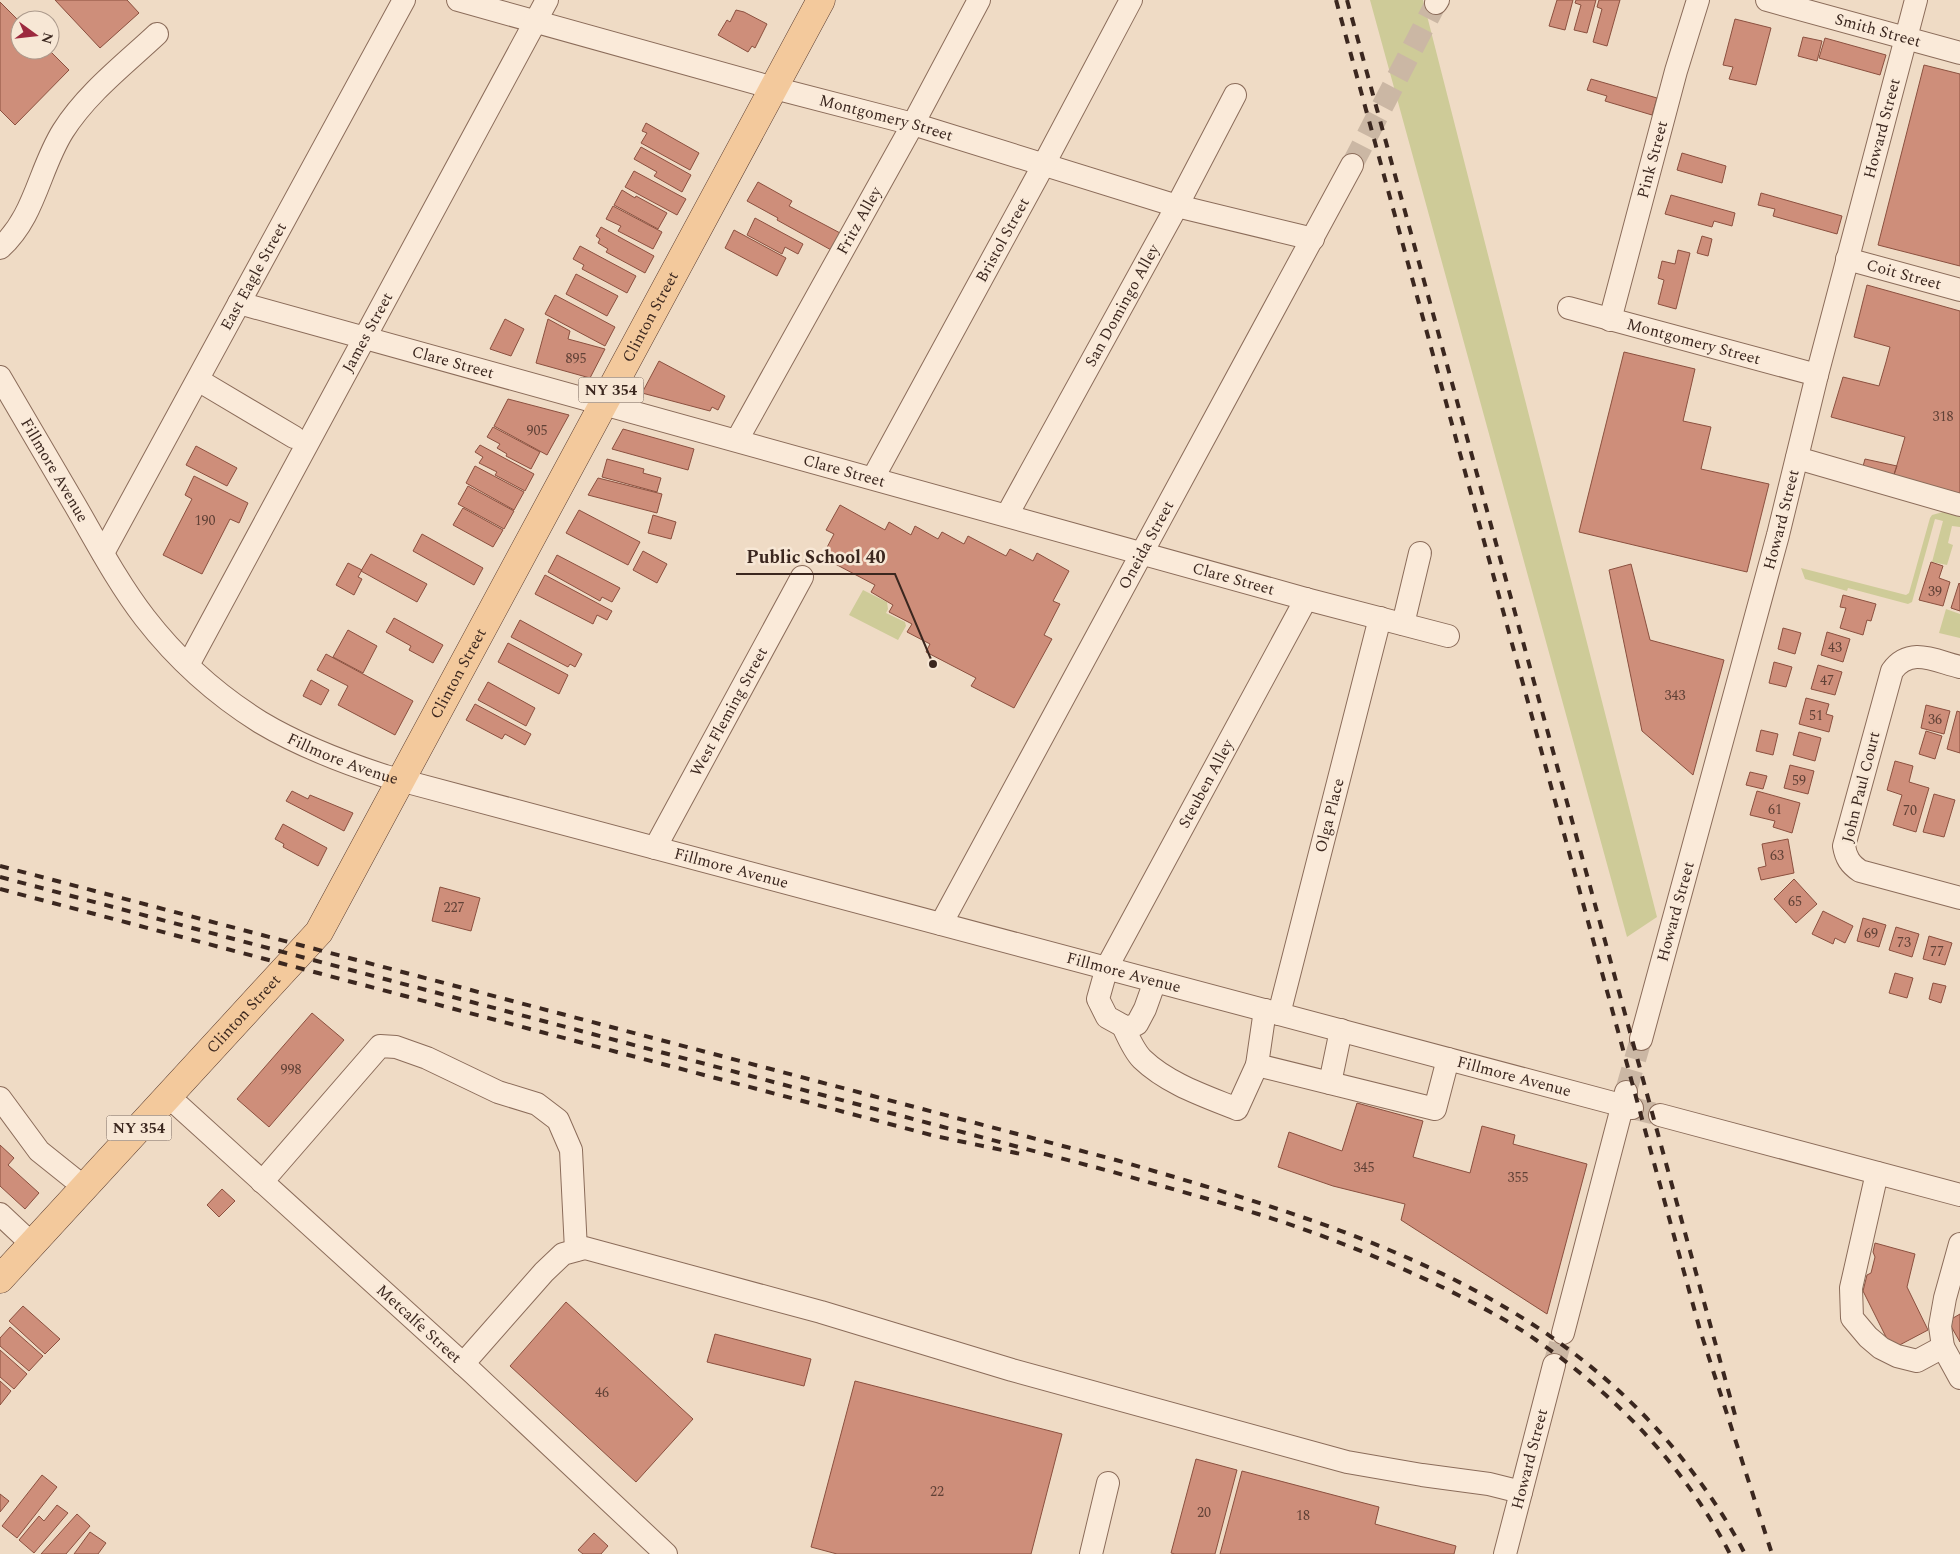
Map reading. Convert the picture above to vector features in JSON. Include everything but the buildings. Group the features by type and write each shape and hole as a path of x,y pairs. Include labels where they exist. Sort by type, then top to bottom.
{"main road":[{"name":"Clinton Street","path":"0,1280 319,932 821,0"}],"street":[{"name":"East Eagle Street","path":"103,554 404,0"},
{"name":"Montgomery Street","path":"458,0 774,88 913,124 1177,206 1313,239"},
{"name":"James Street","path":"188,665 547,0"},
{"name":"Fritz Alley","path":"737,440 913,124 979,0"},
{"name":"Bristol Street","path":"873,478 1131,0"},
{"name":"Pink Street","path":"1610,320 1674,81 1698,0"},
{"name":"Smith Street","path":"1767,0 1960,53"},
{"name":"Howard Street","path":"1641,1039 1778,535 1817,375 1916,0"},
{"path":"0,248 8,242 22,222 63,132 78,111 157,34"},
{"name":"San Domingo Alley","path":"1007,515 1177,206 1235,95"},
{"name":"Oneida Street","path":"941,924 1352,165"},
{"name":"Coit Street","path":"1847,259 1960,290"},
{"name":"Clare Street","path":"239,303 1306,599 1448,636"},
{"name":"Montgomery Street","path":"1569,308 1817,375"},
{"name":"Fillmore Avenue","path":"0,377 103,554 146,619 188,665 222,695 260,721 300,744 342,762 400,780 1448,1059 1627,1102 1563,1333"},
{"path":"198,380 294,437"},
{"path":"1797,458 1960,505"},
{"path":"1403,624 1420,553"},
{"name":"West Fleming Street","path":"655,848 802,577"},
{"name":"Steuben Alley","path":"1123,1026 1107,1016 1098,999 1107,967 1306,599"},
{"name":"Olga Place","path":"1123,1026 1141,1058 1159,1073 1190,1089 1238,1109 1257,1065 1380,618"},
{"name":"John Paul Court","path":"1960,668 1916,656 1906,658 1897,664 1892,671 1844,846 1850,863 1860,871 1960,898"},
{"path":"1123,1026 1126,1028 1137,1024 1145,1009 1155,981"},
{"path":"1330,1083 1341,1030"},
{"path":"262,1182 380,1046 396,1047 426,1058 498,1092 537,1104 558,1120 571,1150 576,1250"},
{"path":"1257,1065 1435,1109 1448,1059"},
{"name":"Metcalfe Street","path":"168,1096 462,1364 666,1554"},
{"path":"0,1098 39,1151 84,1187"},
{"path":"1660,1115 1960,1195"},
{"path":"1877,1173 1851,1288 1852,1318 1868,1337 1881,1348 1897,1356 1917,1361 1943,1347"},
{"path":"0,1214 32,1244"},
{"path":"1960,1244 1945,1298 1940,1326 1943,1347 1960,1378"},
{"path":"462,1364 544,1272 563,1254 585,1248 821,1312 1012,1370 1347,1462 1489,1484 1521,1492"},
{"name":"Howard Street","path":"1504,1554 1554,1366"},
{"path":"1091,1554 1108,1483"}],"shaded area":[{"path":"1370,0 1423,0 1657,917 1627,937"},
{"path":"1943,512 1960,515 1960,527 1952,526 1948,543 1953,545 1947,565 1932,562 1943,521 1935,519 1912,602 1908,604 1848,588 1847,591 1805,579 1801,568 1906,595 1909,593 1930,518 1932,515"},
{"path":"863,590 887,602 888,609 886,613 905,622 906,626 898,640 849,615"},
{"path":"1946,609 1960,614 1960,638 1939,633"}],"tunnel":[{"path":"1352,165 1436,3"},
{"path":"1626,1091 1641,1039"},
{"path":"1632,1108 1660,1115"},
{"path":"1554,1365 1563,1333"}],"railway":[{"path":"1336,0 1700,1330 1772,1554"},
{"path":"1347,0 1735,1415"},
{"path":"0,866 1116,1160 1273,1207 1351,1235 1426,1266 1497,1303 1565,1347 1627,1399 1684,1461 1717,1506 1745,1554"},
{"path":"0,877 1113,1172 1258,1214 1376,1257 1480,1306 1566,1361 1621,1409 1670,1463 1712,1522 1730,1554"},
{"path":"0,889 935,1136 1021,1154"}],"place":[{"name":"Public School 40","path":"933,664"}]}
